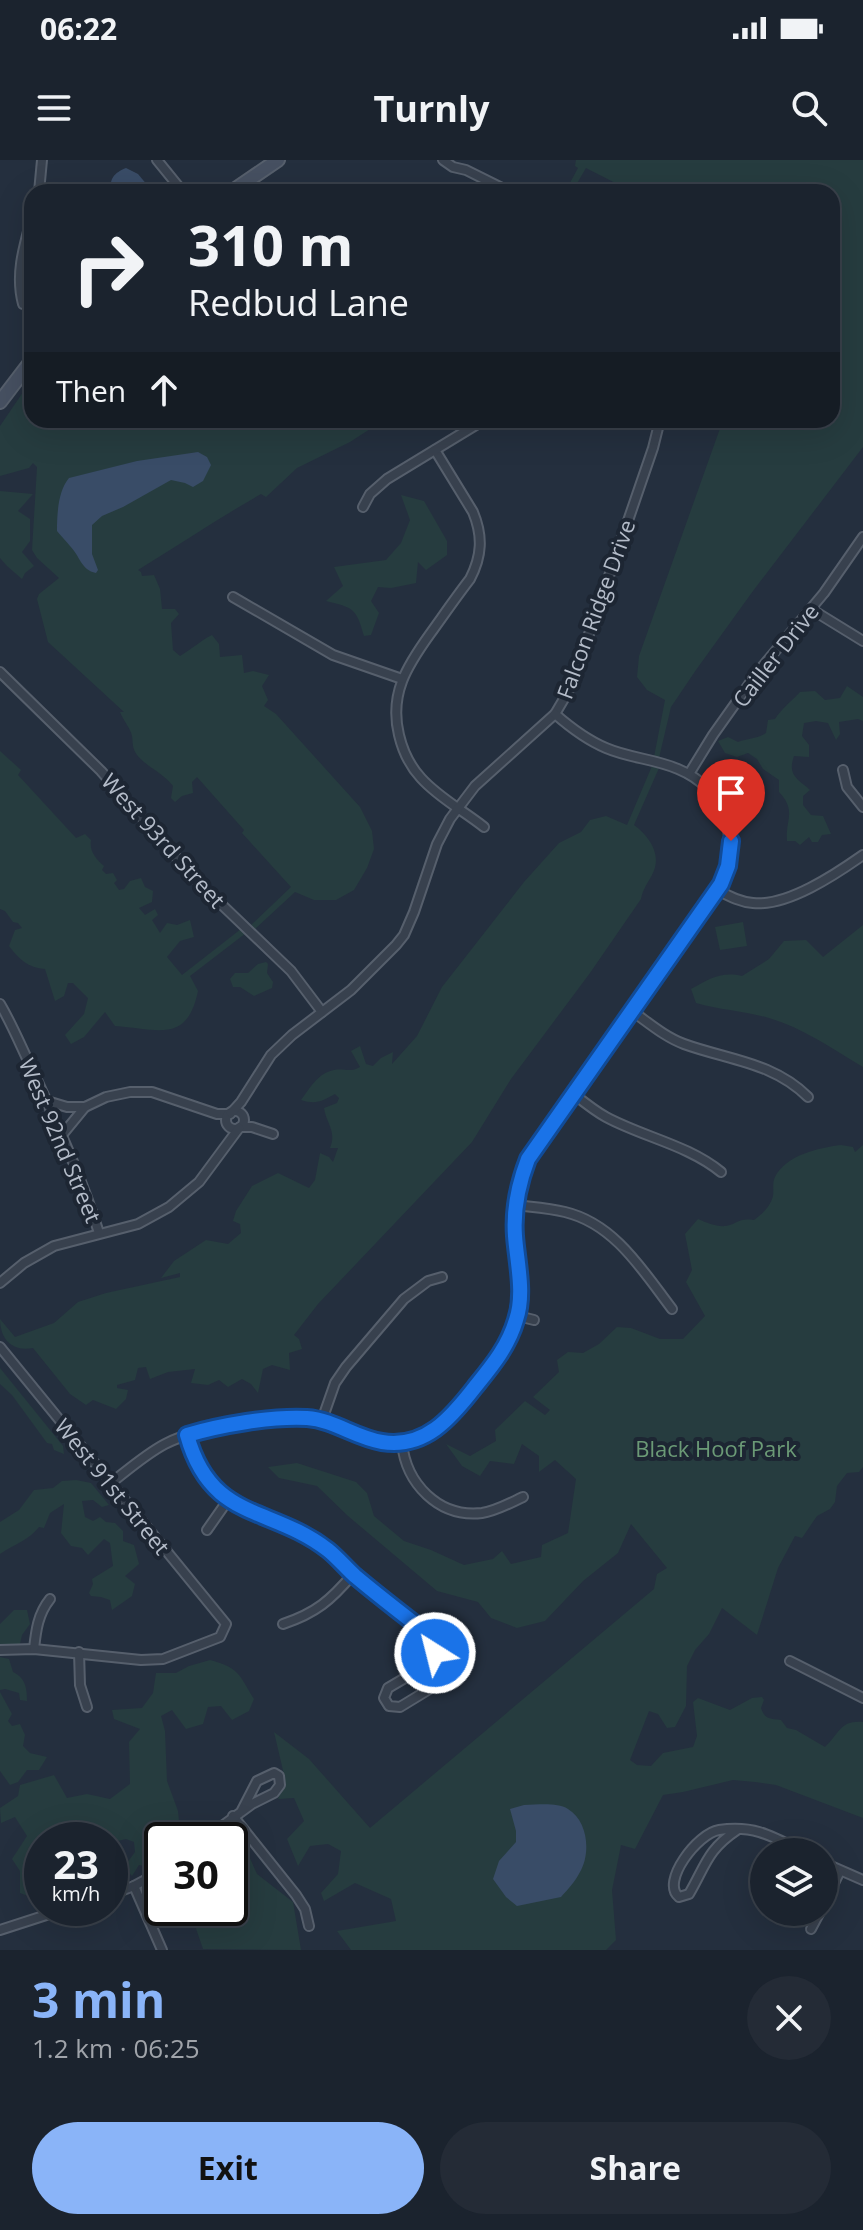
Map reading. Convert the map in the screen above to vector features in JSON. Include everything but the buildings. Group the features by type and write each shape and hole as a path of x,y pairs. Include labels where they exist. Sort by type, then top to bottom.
{"main road":[{"path":"243,184 278,160"},
{"path":"0,402 24,370"}],"street":[{"path":"40,184 42,160"},
{"path":"157,160 176,184"},
{"path":"443,160 493,184"},
{"path":"461,160 466,170"},
{"path":"23,304 20,276 24,246"},
{"path":"363,507 378,486 471,428"},
{"name":"Falcon Ridge Drive","path":"230,1113 241,1102 271,1055 370,973 404,935 437,844 458,807 475,786 555,714 576,672 658,428"},
{"path":"435,450 473,512 480,534 479,558 470,579 418,649 402,679 397,717 407,759 427,784 484,827"},
{"name":"Cailler Drive","path":"689,774 757,673 811,609 863,537"},
{"path":"233,597 333,655 402,679"},
{"path":"811,609 863,641"},
{"name":"West 93rd Street","path":"0,672 101,771 196,880 291,971 322,1012"},
{"path":"111,1483 165,1443 217,1427 308,1418 322,1420 370,1439 402,1443 428,1435 451,1417 502,1353 518,1316 520,1296 515,1205 528,1159 717,890 728,866 730,853 729,831 722,811 689,774 606,748 584,737 555,714"},
{"path":"843,770 847,787 863,807"},
{"path":"717,890 755,904 768,902 828,878 863,855"},
{"name":"West 92nd Street","path":"0,1004 62,1135 99,1233"},
{"path":"632,1011 683,1044 771,1070 798,1086 808,1097"},
{"path":"62,1135 85,1107 106,1097 130,1092 152,1092 217,1114 236,1111 241,1123 273,1134"},
{"path":"575,1095 607,1118 694,1154 721,1172"},
{"path":"47,1101 67,1107 85,1107"},
{"path":"0,1283 24,1263 54,1246 138,1224 169,1207 199,1182 219,1157 241,1123 241,1102"},
{"path":"226,1143 227,1117 230,1113"},
{"path":"217,1114 233,1128 241,1123"},
{"path":"515,1205 567,1212 601,1228 628,1251 672,1309"},
{"path":"322,1420 335,1383 346,1367 404,1299 428,1281 442,1277"},
{"path":"518,1316 534,1320"},
{"name":"West 91st Street","path":"0,1347 226,1624 220,1637 163,1659 141,1660 79,1652"},
{"path":"187,1435 203,1474 228,1500 329,1551 353,1574 459,1656 459,1671 400,1707 389,1706 384,1698 388,1688 432,1662 435,1653 432,1637"},
{"path":"402,1443 405,1463 417,1485 426,1495 448,1508 485,1512 523,1497"},
{"path":"207,1530 228,1500"},
{"path":"283,1624 328,1602 353,1574"},
{"path":"34,1649 36,1627 42,1609 50,1599"},
{"path":"0,1650 79,1652 80,1685 87,1707"},
{"path":"790,1661 863,1698"},
{"path":"227,1822 274,1793 280,1785 279,1776 274,1773 257,1781 237,1814"},
{"path":"237,1814 296,1895 305,1909 309,1926"},
{"path":"737,1830 712,1850 689,1894 679,1897 675,1894 676,1877 687,1853 711,1832 721,1829 753,1829 773,1838"},
{"path":"838,1875 840,1871 863,1880"},
{"path":"128,1888 144,1881"},
{"path":"134,1886 162,1950"},
{"path":"0,1930 24,1922"}],"green space":[{"path":"576,160 863,160 863,447 753,591 671,707 659,758 654,757 665,700 647,690 637,677 639,656 720,428 840,428 840,184 617,184 586,168 577,184 569,184 578,168 575,166"},
{"path":"24,391 24,428 372,428 297,468 266,497 261,494 138,570 142,576 154,575 160,589 162,609 175,609 179,614 171,623 173,650 180,656 212,635 219,644 220,657 242,655 244,673 253,671 269,675 262,686 268,700 264,706 276,714 360,807 372,831 374,849 354,890 336,900 314,900 295,892 255,929 251,925 291,887 197,777 192,782 193,793 175,802 171,798 173,786 135,753 131,733 120,712 124,712 48,642 37,599 59,578 32,550 37,467 33,463 29,468 0,476 0,426"},
{"path":"0,491 33,494 18,511 30,519 30,541 22,552 34,566 22,579 0,558"},
{"path":"401,495 424,501 447,541 447,555 426,570 418,562 416,583 378,587 371,601 379,613 371,635 364,636 352,610 326,601 343,586 334,567 386,560 401,543 410,520"},
{"path":"847,686 863,697 863,721 839,722 840,734 836,740 828,723 804,723 802,736 809,745 809,757 794,756 792,763 795,776 810,790 803,796 803,805 811,815 823,816 831,834 822,835 818,842 812,842 809,837 800,845 787,841 789,810 779,792 779,780 748,753 737,757 725,753 718,741 728,737 738,742 766,733 768,720 775,719 800,692 815,691 825,700 840,698"},
{"path":"0,751 21,770 18,775 76,838 85,834 91,840 94,854 104,866 102,870 106,874 113,873 119,890 130,881 141,878 145,887 153,891 152,902 139,908 145,915 155,909 158,915 152,920 160,933 167,923 177,925 190,920 194,937 180,941 167,957 182,975 241,929 246,933 190,976 198,991 193,1008 178,1026 157,1030 115,1026 105,1012 84,1037 71,1044 65,1035 84,1014 88,998 73,983 68,983 64,996 55,1001 45,969 24,962 9,946 15,930 22,928 0,909"},
{"path":"652,766 659,768 634,825 649,840 656,860 641,899 511,1079 472,1142 318,1304 294,1335 302,1349 289,1353 290,1370 272,1365 263,1369 258,1393 242,1379 228,1387 219,1380 208,1385 191,1383 195,1369 168,1372 150,1379 146,1367 138,1368 135,1380 117,1385 117,1388 128,1390 126,1399 116,1409 93,1400 86,1405 70,1394 33,1348 13,1346 5,1338 0,1319 15,1337 54,1323 78,1302 180,1277 180,1273 161,1278 174,1261 206,1240 228,1244 241,1233 240,1224 233,1221 236,1211 252,1186 278,1173 309,1188 315,1180 320,1153 333,1162 338,1148 330,1148 332,1132 324,1108 337,1103 339,1098 335,1094 319,1102 301,1100 311,1086 328,1072 360,1067 351,1051 360,1046 366,1064 373,1066 393,1052 392,1064 417,1036 442,987 524,882 559,843 581,832 590,820 606,816 627,825"},
{"path":"743,922 747,946 720,950 715,927"},
{"path":"863,925 863,1067 782,1022 696,1003 691,989 721,975 742,976 769,959 784,941 806,940 823,957"},
{"path":"266,962 272,988 254,996 240,987 233,987 230,979 235,973 248,973 258,964"},
{"name":"Black Hoof Park","path":"841,1145 853,1147 855,1152 863,1145 863,1467 859,1472 847,1473 837,1486 835,1502 830,1509 817,1516 802,1538 795,1536 778,1568 757,1635 722,1608 687,1666 686,1706 675,1727 667,1728 658,1714 649,1711 630,1760 637,1765 651,1766 663,1753 693,1747 697,1736 693,1702 698,1698 730,1710 752,1698 762,1697 761,1708 766,1717 781,1720 787,1728 825,1747 845,1725 863,1722 863,1818 776,1785 755,1782 733,1780 663,1795 635,1849 621,1845 612,1890 616,1940 606,1950 351,1950 337,1931 396,1921 391,1899 355,1883 324,1901 321,1893 338,1874 341,1851 328,1844 310,1846 298,1866 287,1839 304,1821 294,1798 278,1799 285,1779 274,1732 309,1759 370,1828 654,1589 657,1574 667,1568 631,1524 618,1553 583,1581 545,1621 517,1628 491,1618 478,1602 437,1591 317,1486 279,1478 268,1467 297,1463 356,1482 367,1493 374,1516 404,1541 464,1565 493,1559 502,1551 511,1564 541,1557 542,1545 568,1533 576,1479 555,1460 539,1472 539,1456 522,1444 514,1464 490,1461 480,1476 462,1466 446,1444 470,1456 496,1441 495,1430 525,1401 545,1415 550,1410 533,1397 559,1372 557,1360 568,1352 583,1353 599,1344 617,1327 631,1328 660,1339 683,1339 705,1316 686,1282 692,1270 685,1234 698,1219 723,1226 741,1220 754,1220 770,1203 775,1177 780,1169 795,1158"},
{"path":"0,1368 63,1446 64,1454 47,1443 12,1395 0,1384"},
{"path":"62,1481 91,1483 109,1505 102,1507 93,1500 82,1501 85,1517 93,1521 100,1517 106,1522 115,1523 123,1531 123,1541 134,1545 139,1564 125,1576 135,1584 132,1596 112,1610 110,1600 89,1593 92,1579 113,1566 110,1543 104,1539 88,1555 82,1548 71,1546 61,1533 64,1504 50,1513 44,1528 39,1527 26,1539 0,1554 0,1522 19,1510 34,1490 53,1488"},
{"path":"14,1610 27,1610 30,1624 20,1644 0,1644 0,1624"},
{"path":"0,1657 9,1659 13,1672 23,1681 27,1701 20,1700 19,1693 0,1690"},
{"path":"210,1660 220,1663 241,1678 254,1699 249,1711 232,1720 221,1706 208,1707 203,1724 186,1729 172,1710 161,1716 165,1731 167,1781 179,1822 144,1822 144,1866 139,1865 132,1876 128,1872 128,1862 135,1852 134,1842 128,1840 128,1822 24,1822 24,1831 15,1817 1,1823 0,1808 18,1796 20,1785 54,1775 67,1798 87,1794 110,1799 130,1784 129,1742 140,1729 114,1719 112,1710 142,1708 153,1693 156,1673 176,1673"},
{"path":"0,1692 12,1714 8,1721 12,1726 20,1724 25,1735 23,1746 30,1753 47,1757 39,1770 27,1770 18,1782 10,1785 0,1771"},
{"path":"24,1841 24,1894 20,1893 20,1871 12,1859"},
{"path":"248,1854 257,1874 293,1902 301,1950 203,1949 195,1926 248,1926"}],"water":[{"path":"126,168 138,174 146,184 111,184 118,172"},
{"path":"198,452 207,457 211,465 203,481 193,487 171,480 102,516 92,525 92,554 98,570 96,573 84,566 57,531 60,496 69,478 137,461"},
{"path":"524,1805 552,1805 575,1814 586,1838 586,1856 574,1882 561,1897 517,1906 493,1879 499,1861 516,1842 510,1809"}],"route":[{"path":"435,1653 432,1637 329,1551 304,1535 220,1494 197,1463 187,1435 217,1427 308,1418 335,1424 380,1442 402,1443 428,1435 451,1417 502,1353 518,1316 520,1296 515,1205 528,1159 721,884 728,866 731,841"}]}
